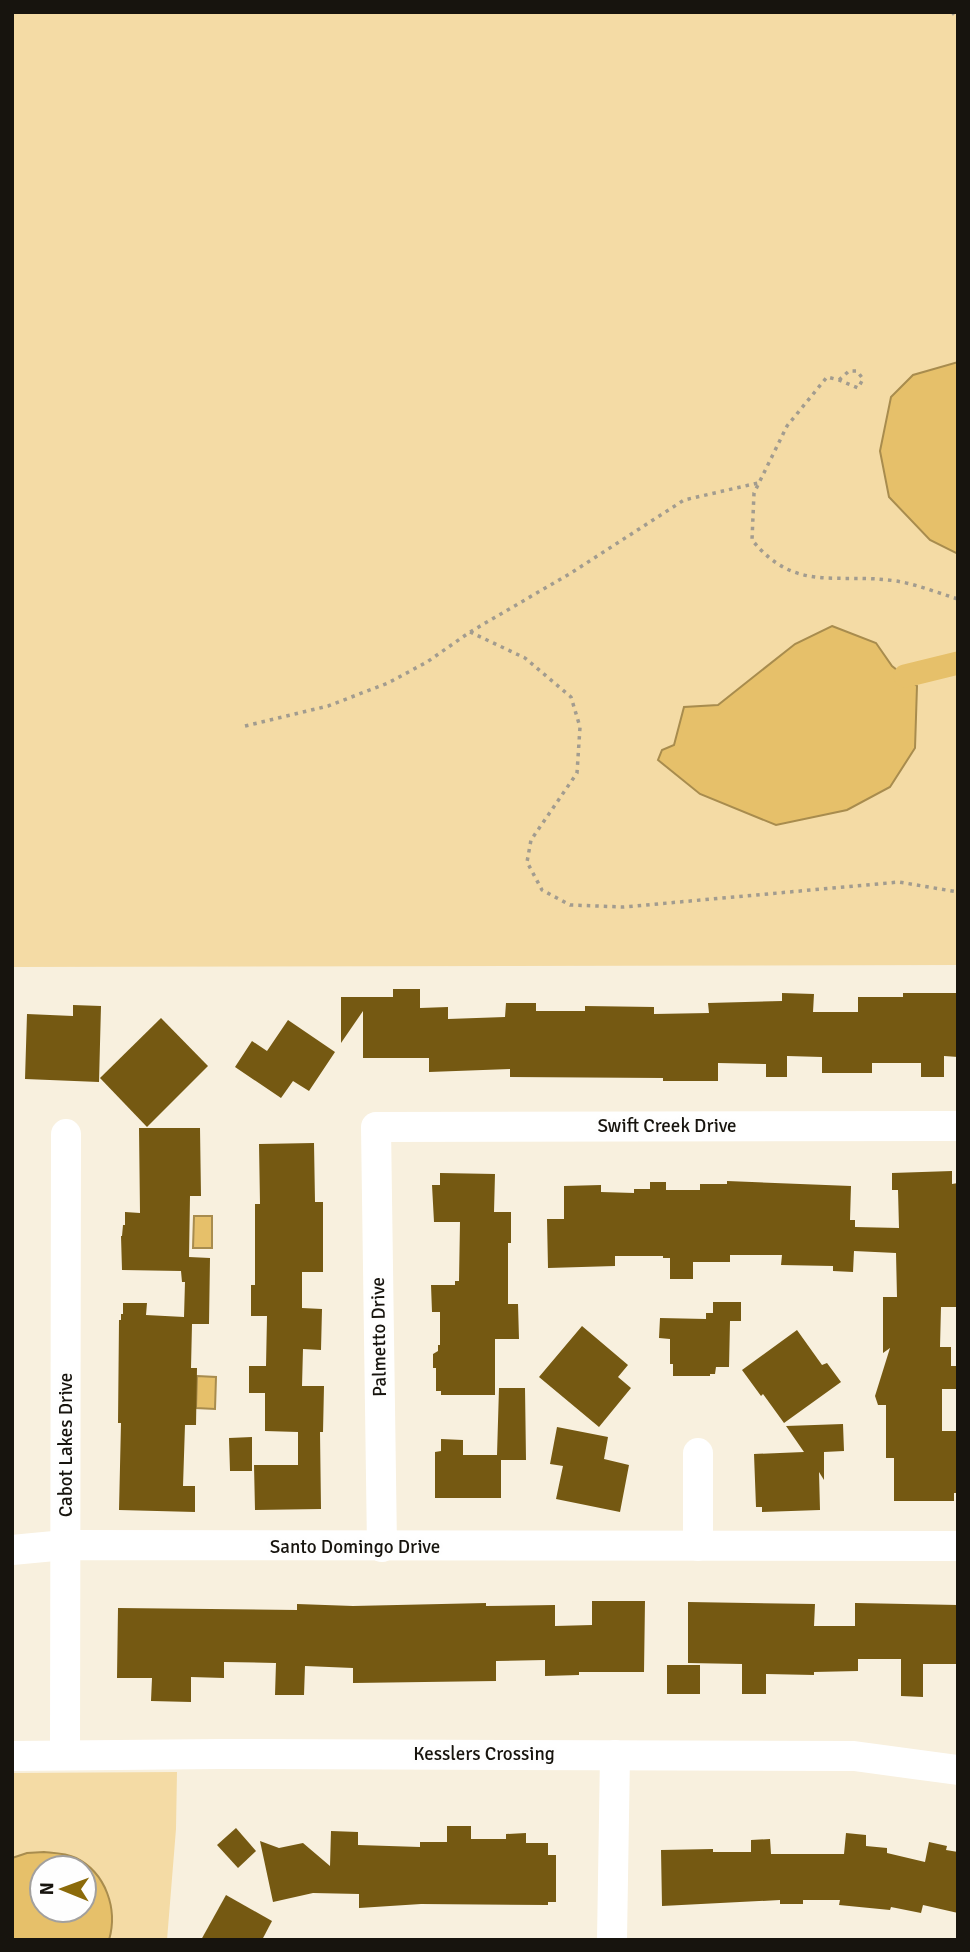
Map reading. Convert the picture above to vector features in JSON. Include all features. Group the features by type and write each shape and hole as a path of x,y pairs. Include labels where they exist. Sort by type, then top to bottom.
{"street":[{"name":"Swift Creek Drive","path":"376,1127 958,1125"},
{"name":"Palmetto Drive","path":"376,1127 382,1547"},
{"name":"Cabot Lakes Drive","path":"65,1755 66,1134"},
{"path":"698,1453 698,1546"},
{"name":"Santo Domingo Drive","path":"12,1550 65,1545 958,1546"},
{"path":"612,1940 615,1755"},
{"name":"Kesslers Crossing","path":"12,1756 854,1756 957,1770"}],"path":[{"path":"952,12 958,19"},
{"path":"839,380 849,370 858,371 863,379 858,388 827,377 787,426 754,493 752,540 766,558 805,577 897,581 958,599"},
{"path":"245,726 328,706 388,683 571,573 684,500 758,483"},
{"path":"470,632 526,658 571,697 580,727 577,773 531,840 527,862 542,890 570,905 624,907 899,881 958,892"}],"shaded area":[{"path":"12,12 958,12 958,965 12,967"},
{"path":"958,362 958,554 930,540 889,497 880,451 891,397 913,375"},
{"path":"832,626 876,643 892,666 917,686 915,748 890,787 847,810 776,825 700,794 658,760 662,750 674,745 684,707 718,705 795,644"},
{"path":"194,1216 212,1216 212,1248 193,1248"},
{"path":"197,1376 216,1377 215,1409 196,1408"},
{"path":"177,1772 176,1829 167,1940 12,1940 12,1773"},
{"path":"27,1853 60,1854 28,1854 28,1924 98,1924 98,1877 110,1904 112,1916 109,1940 12,1940 12,1858"}],"building":[{"path":"393,989 420,989 420,1008 448,1007 448,1019 505,1017 506,1003 536,1003 536,1011 585,1011 585,1006 654,1007 654,1014 709,1013 708,1003 782,1001 782,993 814,994 813,1012 858,1012 858,997 903,997 903,993 958,993 958,1057 944,1056 944,1077 921,1077 921,1063 872,1063 872,1073 822,1073 822,1057 787,1056 787,1077 766,1077 766,1064 718,1063 718,1081 510,1077 510,1069 429,1072 429,1058 363,1058 363,1011 341,1043 341,997 393,997"},
{"path":"73,1005 101,1006 99,1082 25,1079 27,1014 73,1016"},
{"path":"161,1018 208,1066 147,1127 100,1078"},
{"path":"288,1020 335,1052 309,1091 293,1081 281,1098 235,1067 252,1041 267,1051"},
{"path":"139,1128 200,1128 201,1196 190,1196 189,1257 210,1258 209,1324 192,1324 191,1368 197,1368 196,1425 185,1425 183,1486 195,1486 195,1512 119,1510 119,1320 123,1314 123,1303 147,1303 146,1315 184,1317 185,1282 182,1282 181,1271 122,1270 121,1236 125,1225 125,1212 140,1213"},
{"path":"314,1143 315,1202 323,1202 323,1272 302,1272 302,1308 322,1309 321,1350 303,1349 302,1386 324,1386 323,1432 320,1432 321,1509 255,1510 254,1465 298,1465 298,1432 265,1431 265,1393 249,1393 249,1366 266,1366 267,1316 251,1316 251,1285 255,1285 255,1204 260,1204 259,1144"},
{"path":"952,1171 952,1184 958,1183 958,1307 941,1307 940,1347 951,1347 951,1366 958,1366 958,1389 942,1389 942,1431 958,1431 958,1493 954,1493 954,1501 894,1501 894,1458 886,1458 886,1405 878,1405 875,1396 890,1348 883,1353 883,1297 897,1297 896,1253 854,1251 853,1272 833,1271 833,1266 781,1265 782,1255 730,1255 730,1262 693,1262 693,1279 670,1279 670,1258 663,1256 615,1256 615,1266 548,1268 547,1219 564,1219 564,1186 601,1185 601,1192 634,1193 634,1189 650,1189 650,1182 666,1182 666,1190 700,1190 700,1184 727,1184 727,1181 851,1186 850,1220 855,1220 855,1227 899,1228 898,1190 892,1190 892,1173"},
{"path":"440,1173 495,1174 494,1212 511,1212 508,1304 518,1304 519,1339 495,1339 495,1395 441,1395 441,1391 436,1391 433,1354 438,1351 440,1345 440,1312 432,1312 431,1285 455,1285 455,1281 459,1281 460,1222 434,1222 432,1185 440,1185"},
{"path":"713,1302 741,1302 741,1321 730,1321 729,1367 716,1367 715,1374 710,1376 673,1376 670,1339 659,1338 660,1318 706,1319 706,1313 713,1313"},
{"path":"582,1326 628,1365 618,1377 631,1388 599,1427 539,1377"},
{"path":"797,1330 822,1365 827,1363 841,1382 784,1423 742,1370"},
{"path":"499,1388 525,1388 526,1460 501,1460 501,1498 435,1498 435,1452 441,1451 441,1439 463,1440 463,1455 497,1455"},
{"path":"843,1424 844,1451 824,1452 824,1480 819,1472 820,1510 762,1512 762,1507 756,1507 754,1454 804,1452 786,1426"},
{"path":"557,1427 608,1437 604,1459 629,1465 620,1512 556,1499 563,1466 550,1464"},
{"path":"252,1437 252,1471 230,1471 229,1438"},
{"path":"592,1601 645,1601 644,1672 579,1672 579,1675 545,1676 545,1660 496,1661 496,1681 353,1683 353,1668 305,1666 304,1695 275,1695 276,1663 224,1662 224,1678 191,1677 191,1702 151,1701 152,1678 117,1678 118,1608 297,1610 297,1604 555,1605 555,1626 592,1625"},
{"path":"688,1602 815,1604 814,1626 855,1626 855,1603 958,1605 958,1664 923,1664 923,1697 901,1696 901,1659 858,1659 858,1671 814,1672 814,1675 766,1674 766,1694 742,1694 742,1664 688,1663"},
{"path":"667,1665 700,1665 700,1694 667,1694"},
{"path":"447,1826 471,1826 471,1839 506,1839 506,1834 526,1833 526,1843 548,1843 548,1855 556,1855 556,1902 548,1902 548,1905 421,1904 359,1908 359,1894 313,1893 273,1902 260,1841 279,1848 303,1843 330,1866 331,1831 358,1832 358,1845 420,1847 420,1842 447,1842"},
{"path":"236,1828 256,1851 238,1868 217,1845"},
{"path":"846,1833 866,1835 866,1846 887,1848 887,1853 925,1862 929,1842 958,1852 958,1913 923,1905 921,1913 891,1907 890,1910 839,1905 840,1900 803,1900 803,1904 780,1904 780,1900 662,1906 661,1850 713,1849 713,1852 751,1852 751,1840 770,1839 771,1854 844,1854"},
{"path":"226,1895 272,1921 262,1940 201,1940"}],"waterway":[{"path":"905,676 958,663"}]}
